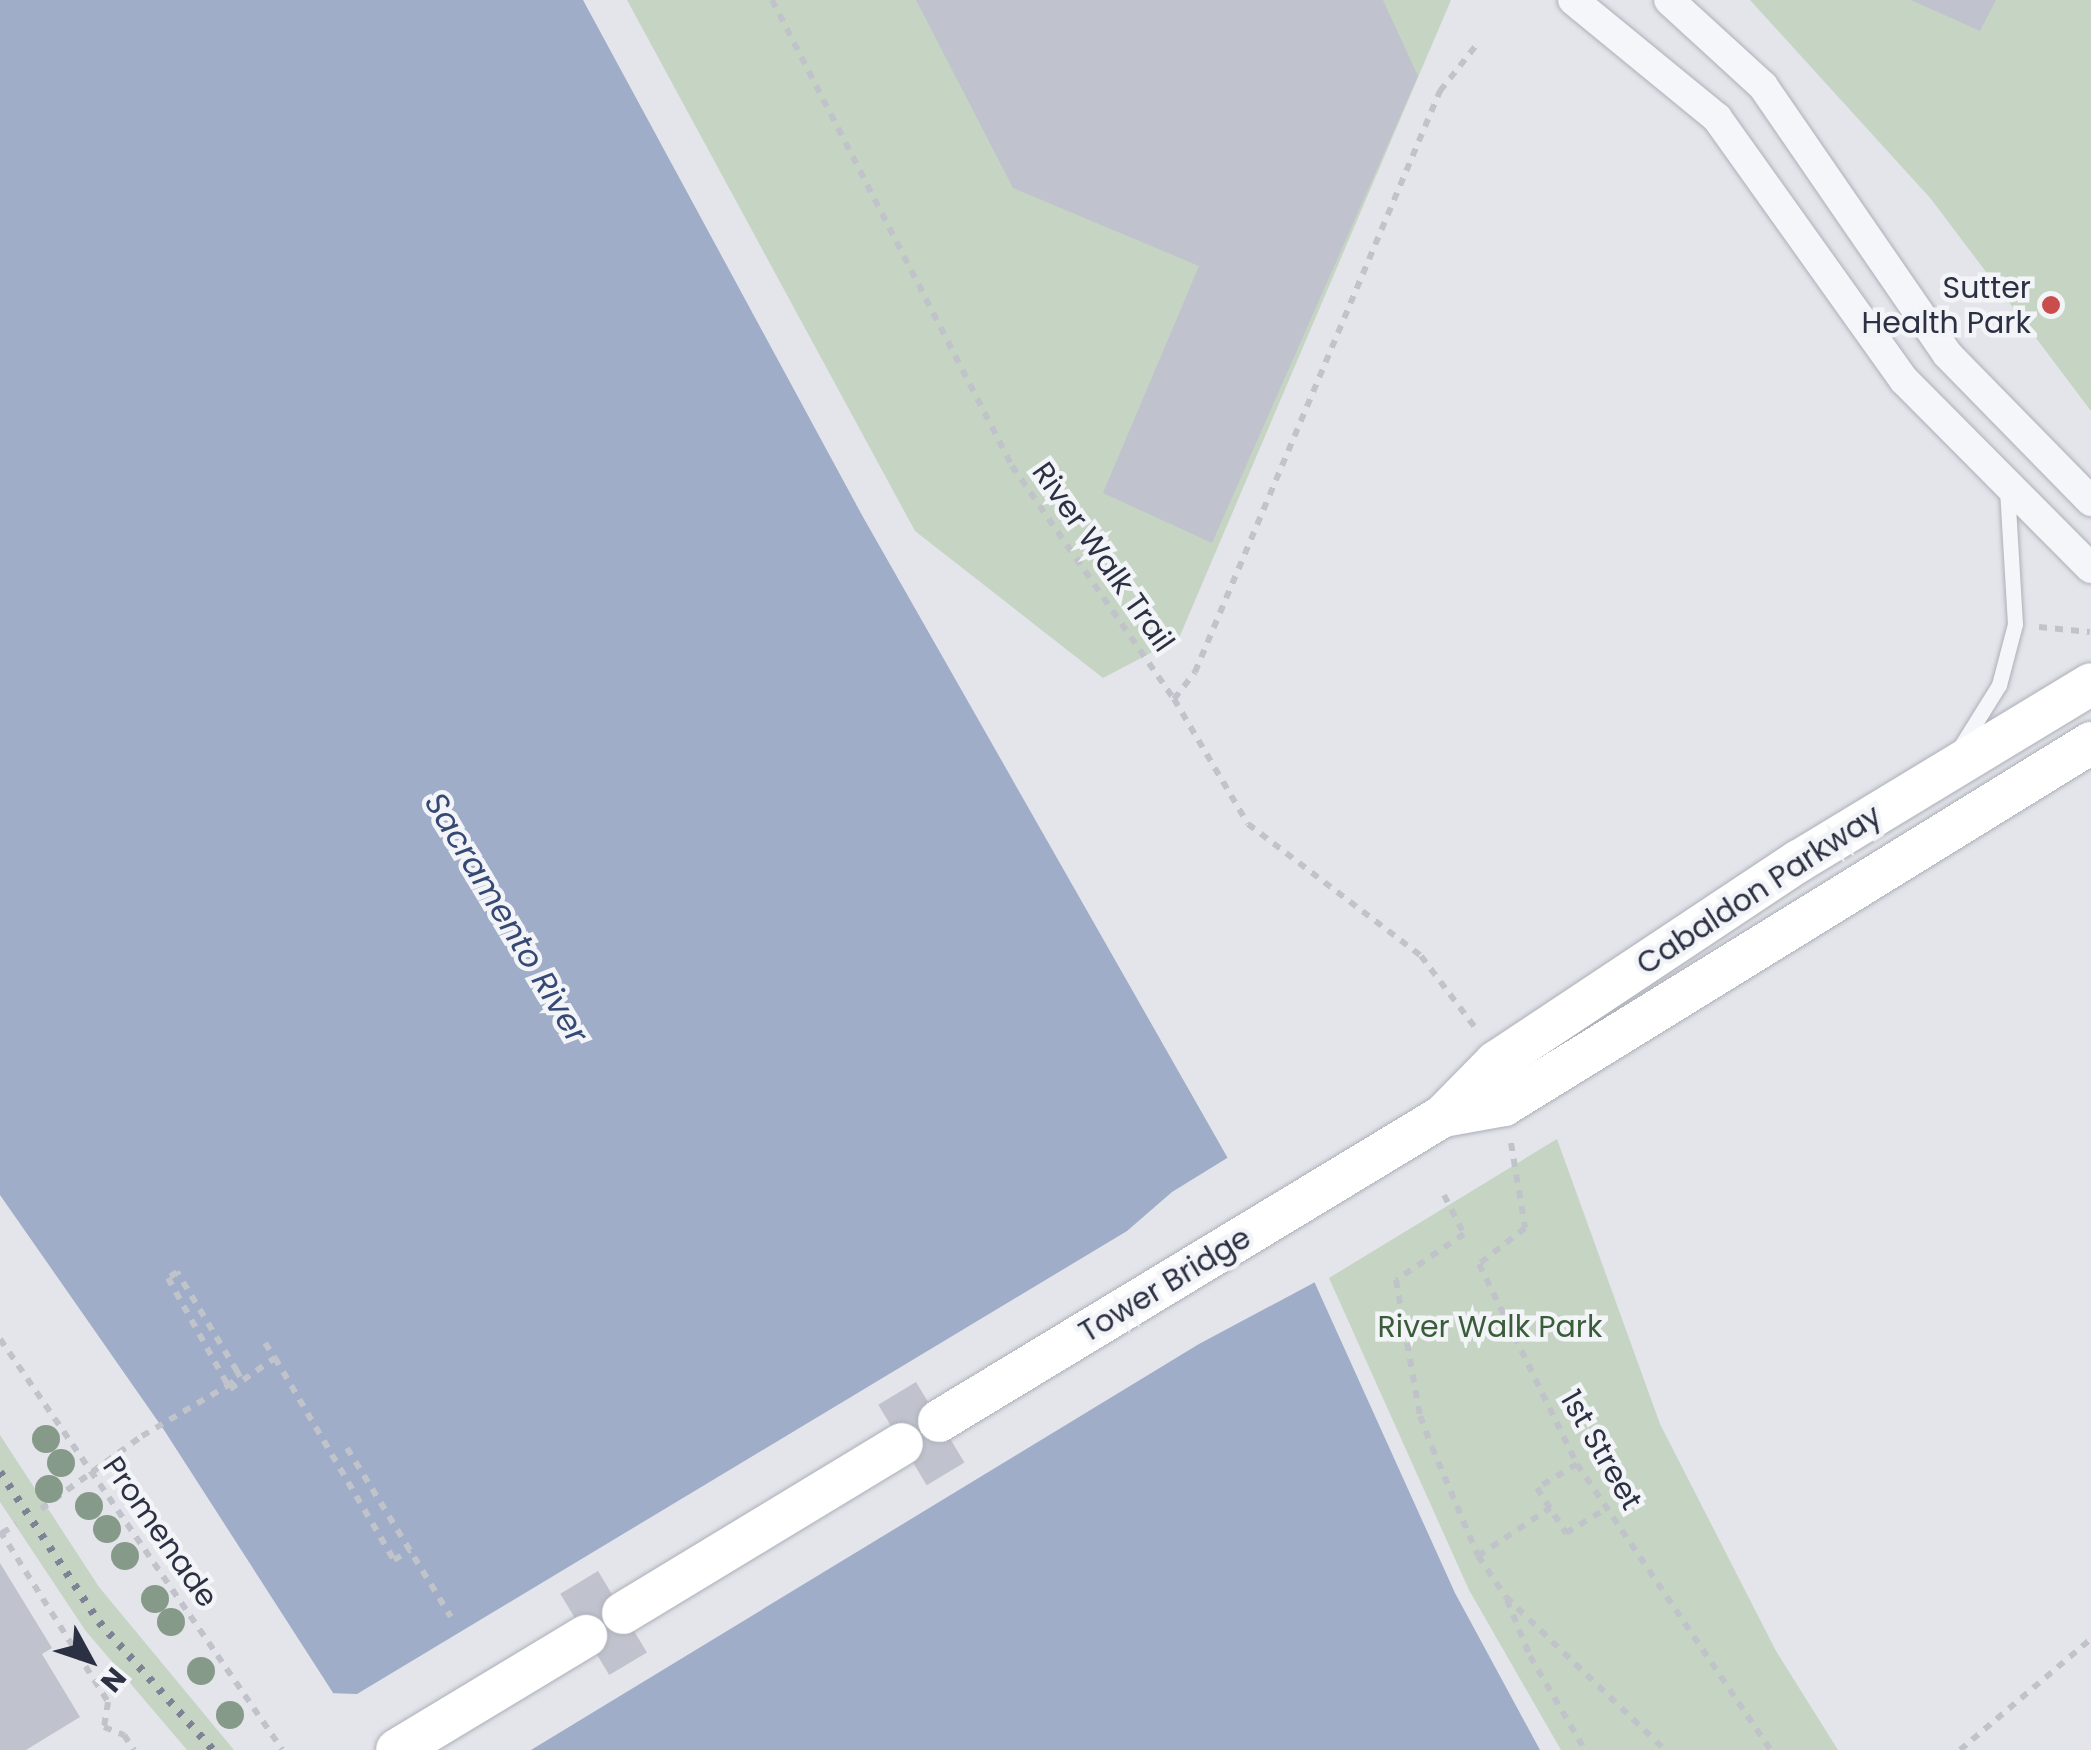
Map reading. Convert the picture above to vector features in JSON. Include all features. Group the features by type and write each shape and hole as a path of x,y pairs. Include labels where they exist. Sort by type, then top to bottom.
{"main road":[{"name":"Cabaldon Parkway","path":"1391,1148 1443,1116 1496,1062 1942,775 2091,684"},
{"name":"Cabaldon Parkway","path":"1443,1116 1504,1105 2091,744"},
{"name":"Tower Bridge","path":"939,1421 1391,1148"},
{"path":"624,1613 902,1444"},
{"path":"397,1750 586,1636"}],"street":[{"path":"1573,0 1717,118 1904,380 2007,488 2091,568"},
{"path":"1669,0 1763,86 1947,354 2091,501"}],"lane":[{"path":"1942,775 1999,686 2015,624 2007,488"}],"path":[{"name":"River Walk Trail","path":"772,0 1012,466 1174,699 1248,824 1422,956 1496,1062"},
{"path":"1174,699 1194,672 1440,91 1478,43"},
{"path":"2033,626 2091,632"},
{"name":"1st Street","path":"1504,1105 1525,1228 1479,1264 1576,1464 1771,1750"},
{"path":"1444,1195 1464,1234 1396,1280 1420,1416 1478,1556 1506,1597 1665,1750"},
{"path":"41,1509 94,1476 142,1436 227,1386 240,1377 177,1272 168,1278 230,1389 275,1358"},
{"name":"Promenade","path":"0,1339 282,1750"},
{"path":"265,1343 394,1560 410,1550"},
{"path":"348,1448 451,1617"},
{"path":"1576,1464 1537,1488 1566,1533 1606,1509"},
{"path":"1478,1556 1550,1508"},
{"path":"17,1524 1,1532 108,1702 104,1727 124,1735 134,1750"},
{"path":"1506,1597 1530,1656 1584,1750"},
{"path":"1960,1750 2091,1638"}],"green space":[{"path":"627,0 1451,0 1179,638 1103,678 915,531"},
{"name":"Sutter Health Park","path":"1750,0 2091,0 2091,411 1931,199"},
{"name":"River Walk Park","path":"1557,1139 1660,1424 1776,1651 1838,1750 1561,1750 1469,1590 1329,1278"},
{"path":"0,1435 99,1587 234,1750 187,1750 85,1630 0,1502"}],"water":[{"name":"Sacramento River","path":"0,0 583,0 863,517 1230,1162 1313,1279 1455,1593 1540,1750 386,1750 346,1713 164,1430 0,1195"}],"pier":[{"path":"1232,1155 1319,1280 1199,1344 531,1750 378,1750 327,1693 357,1694 1127,1231 1172,1192"}],"building":[{"path":"916,0 1383,0 1418,76 1212,543 1103,493 1199,266 1013,188"},
{"path":"1911,0 1996,0 1980,31"},
{"path":"916,1382 964,1463 927,1485 878,1405"},
{"path":"0,1563 52,1648 42,1654 80,1717 26,1750 0,1750"},
{"path":"598,1571 647,1652 609,1675 560,1594"}],"railway":[{"path":"0,1472 99,1622 213,1750"}],"place":[{"name":"Sutter Health Park","path":"2051,305"}]}
